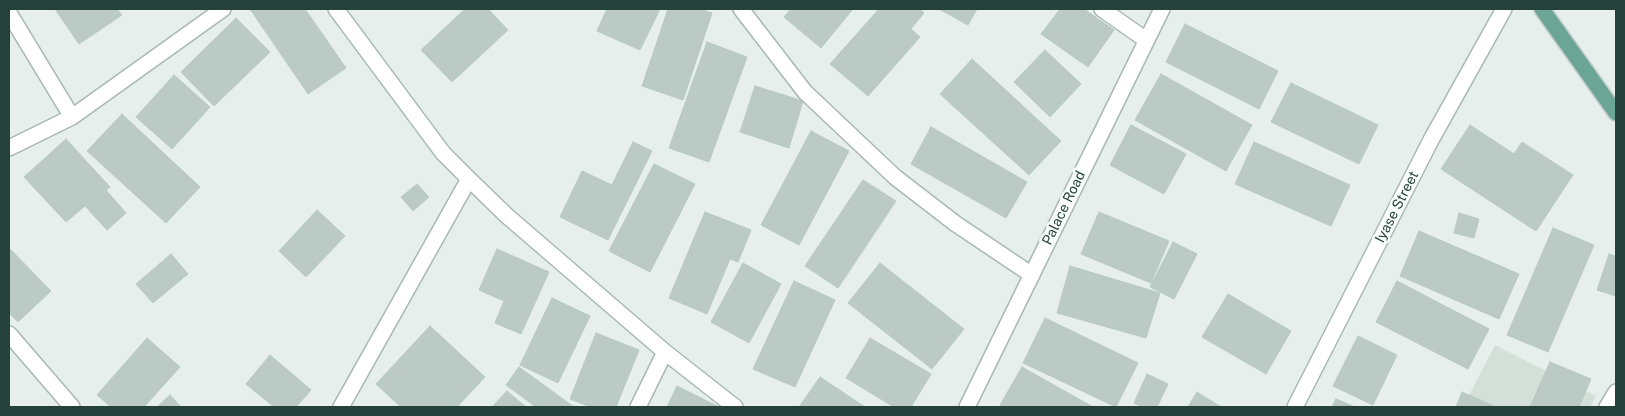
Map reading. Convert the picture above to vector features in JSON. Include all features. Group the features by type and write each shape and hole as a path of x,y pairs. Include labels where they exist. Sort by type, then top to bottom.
{"main road":[{"path":"1542,9 1616,113"}],"street":[{"path":"9,148 72,117 223,9"},
{"path":"336,9 443,153 469,179 506,215 665,352 735,407"},
{"path":"741,9 805,92 896,177 956,224 1032,275"},
{"path":"1102,9 1146,40"},
{"name":"Palace Road","path":"967,407 1162,9"},
{"name":"Iyase Street","path":"1295,407 1431,140 1504,9"},
{"path":"9,13 72,117"},
{"path":"341,407 469,179"},
{"path":"9,334 72,407"},
{"path":"638,407 665,352"},
{"path":"1607,407 1616,392"}],"shaded area":[{"path":"1495,345 1596,396 1590,407 1463,407"}],"building":[{"path":"55,9 117,9 122,15 79,44"},
{"path":"250,9 305,9 346,68 308,94"},
{"path":"465,9 488,9 508,30 452,82 421,50"},
{"path":"607,9 660,9 640,50 597,31"},
{"path":"668,9 699,9 712,13 683,100 642,86"},
{"path":"791,9 853,9 821,48 784,17"},
{"path":"879,9 920,9 924,13 911,29 920,37 868,96 830,64"},
{"path":"939,9 977,9 968,25"},
{"path":"1060,9 1084,9 1114,30 1088,67 1041,34"},
{"path":"236,18 270,52 214,106 181,72"},
{"path":"1185,24 1278,71 1259,109 1166,62"},
{"path":"707,42 747,57 709,162 669,148"},
{"path":"1045,50 1081,84 1050,117 1014,82"},
{"path":"972,59 1061,141 1029,175 940,94"},
{"path":"1161,74 1252,125 1226,171 1135,120"},
{"path":"174,75 210,107 172,149 136,117"},
{"path":"1291,83 1378,125 1359,164 1271,122"},
{"path":"755,86 803,101 789,148 740,132"},
{"path":"122,114 200,187 166,223 87,151"},
{"path":"1131,125 1186,154 1164,194 1110,165"},
{"path":"1470,125 1514,154 1522,142 1573,175 1536,231 1441,169"},
{"path":"931,127 1027,182 1006,218 911,164"},
{"path":"811,131 849,151 799,245 761,225"},
{"path":"66,139 110,187 106,190 126,213 107,230 85,206 66,222 24,177"},
{"path":"633,142 652,151 608,240 560,217 582,171 612,185"},
{"path":"1254,142 1350,185 1331,226 1235,184"},
{"path":"654,164 695,184 650,272 609,251"},
{"path":"863,180 896,201 838,288 805,266"},
{"path":"417,184 429,197 413,211 401,197"},
{"path":"317,210 345,236 306,277 279,251"},
{"path":"705,212 751,230 738,262 730,259 707,314 669,298"},
{"path":"1099,212 1169,241 1151,283 1081,254"},
{"path":"1459,213 1479,219 1474,238 1454,233"},
{"path":"1553,228 1594,245 1548,352 1507,335"},
{"path":"1419,231 1519,274 1499,319 1400,276"},
{"path":"1173,242 1197,254 1174,299 1150,287"},
{"path":"9,248 51,291 18,322 9,313"},
{"path":"497,249 549,272 521,334 495,323 504,301 479,290"},
{"path":"171,254 188,274 153,303 136,284"},
{"path":"1609,254 1616,256 1616,296 1597,290"},
{"path":"743,263 781,284 749,343 711,322"},
{"path":"880,263 964,329 932,369 848,303"},
{"path":"1070,266 1160,293 1146,338 1057,313"},
{"path":"794,281 835,300 795,387 753,369"},
{"path":"1397,281 1489,329 1468,369 1376,322"},
{"path":"1228,294 1291,331 1266,374 1202,337"},
{"path":"552,298 590,316 558,383 520,365"},
{"path":"1045,318 1138,363 1116,407 1023,363"},
{"path":"430,326 485,377 457,407 401,407 376,384"},
{"path":"596,333 639,350 616,407 591,407 570,399"},
{"path":"1358,336 1397,355 1373,405 1333,386"},
{"path":"147,338 180,367 144,407 111,407 97,395"},
{"path":"870,338 931,374 911,407 894,407 846,378"},
{"path":"270,355 311,390 296,407 274,407 246,384"},
{"path":"1550,362 1591,379 1579,407 1530,407"},
{"path":"519,367 574,407 536,407 506,385"},
{"path":"1022,367 1093,407 1004,407 1000,405"},
{"path":"1147,374 1168,384 1157,407 1142,407 1134,403"},
{"path":"820,377 865,407 799,407"},
{"path":"677,386 717,406 717,407 667,407"},
{"path":"507,391 526,407 492,407"},
{"path":"1197,392 1221,407 1188,407"},
{"path":"1462,392 1496,407 1456,407"},
{"path":"170,395 181,407 157,407"},
{"path":"1336,399 1355,407 1332,407"}]}
